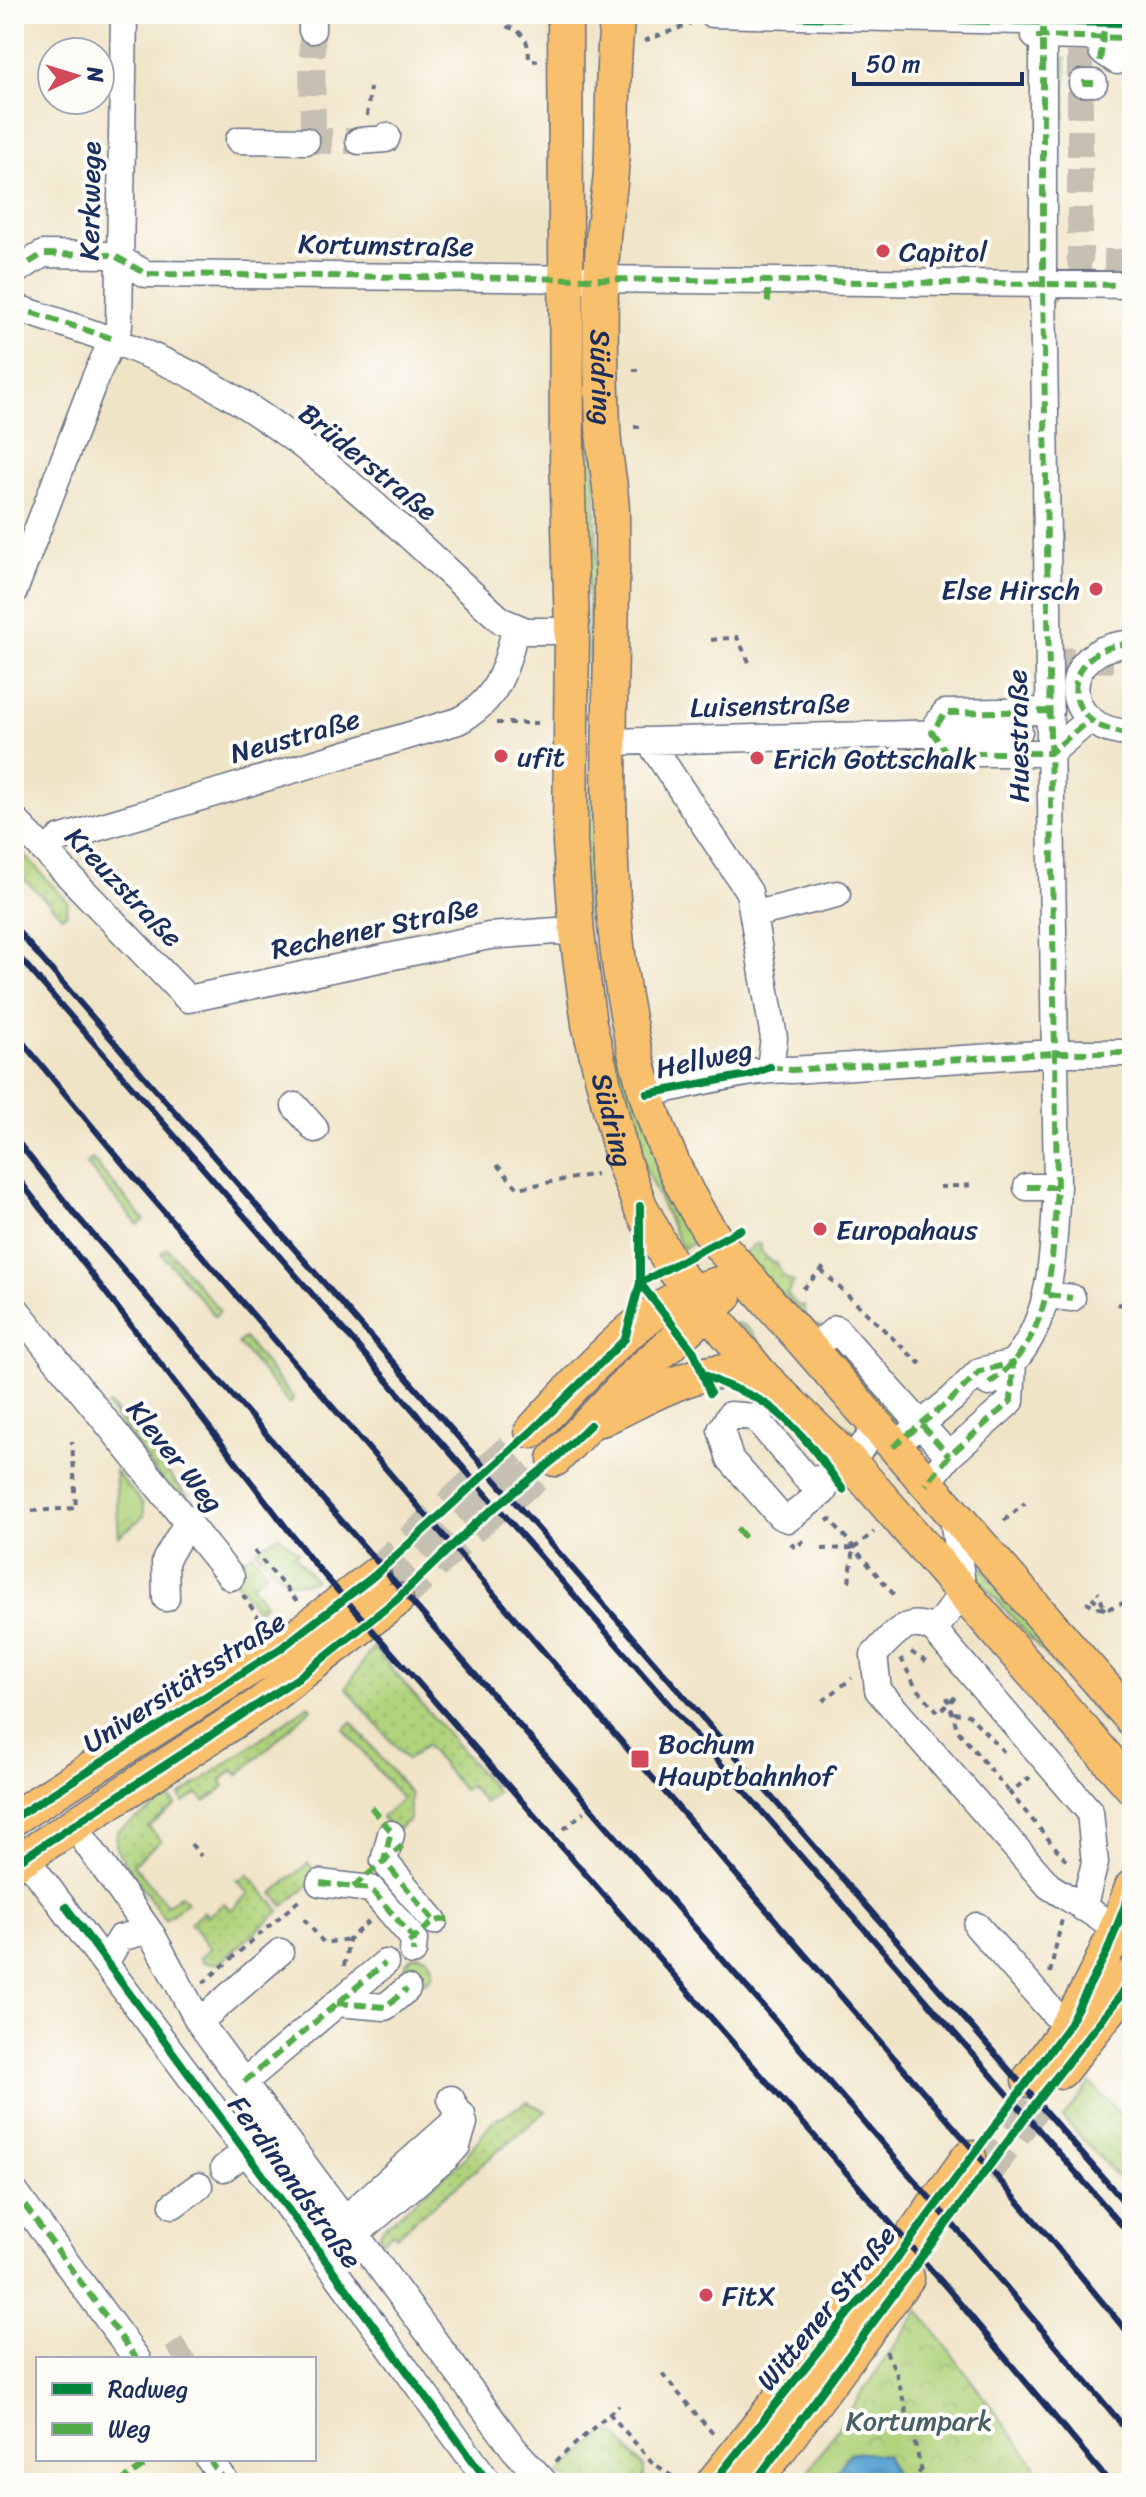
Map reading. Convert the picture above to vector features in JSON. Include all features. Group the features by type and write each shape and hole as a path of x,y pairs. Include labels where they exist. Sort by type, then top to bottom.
{"main road":[{"name":"Südring","path":"565,14 565,279 572,631 569,741 577,934 593,1047 619,1146 646,1218 672,1267 840,1470 963,1592 1117,1755 1132,1787"},
{"name":"Südring","path":"618,14 612,63 611,175 602,279 603,432 612,501 610,742 617,950 647,1094 670,1160 692,1204 746,1277 1132,1719"},
{"path":"569,741 610,742"},
{"name":"Südring","path":"577,934 596,946 624,990"},
{"path":"532,1431 659,1308 700,1301 746,1277"},
{"path":"558,1456 590,1425 700,1301"},
{"path":"590,1425 704,1374 739,1370 762,1376"},
{"name":"Universitätsstraße","path":"14,1818 280,1649 315,1622 385,1588 259,1705 75,1827"},
{"path":"17,1848 75,1827"},
{"path":"1128,1986 1036,2088 1067,2028 1124,1938 1132,1887"},
{"name":"Wittener Straße","path":"713,2483 850,2311 880,2281 977,2166 871,2327 754,2483"}],"street":[{"name":"Kerkwege","path":"114,339 122,306 124,14"},
{"path":"857,20 883,14"},
{"path":"702,18 857,20 931,17 1023,21 1100,57 1132,38"},
{"name":"Huestraße","path":"840,1470 885,1438 922,1425 988,1379 1028,1345 1060,1296 1050,753 1058,696 1043,285 1039,27"},
{"path":"359,141 390,138"},
{"path":"239,140 306,141"},
{"name":"Kortumstraße","path":"14,272 43,254 113,255 146,274 602,279 768,292 1128,284"},
{"path":"14,307 114,339 24,535 14,591"},
{"name":"Brüderstraße","path":"114,339 226,394 276,428 382,508 478,600 515,629"},
{"path":"515,629 572,631"},
{"name":"Neustraße","path":"45,851 59,839 458,721 478,711 498,688 515,629"},
{"path":"1058,696 1094,653 1106,646 1132,644"},
{"path":"1089,720 1050,753 947,753 932,732 945,713 1058,696 1078,703 1089,720 1105,730 1132,733"},
{"name":"Luisenstraße","path":"610,742 1019,731"},
{"name":"Hellweg","path":"649,741 749,892 756,914 774,1038 770,1067"},
{"name":"Kreuzstraße","path":"14,819 188,999"},
{"path":"756,914 837,894"},
{"name":"Rechener Straße","path":"188,999 489,936 556,931 577,934"},
{"name":"Hellweg","path":"647,1094 752,1074 770,1067 792,1070 1055,1064 1132,1053"},
{"path":"295,1106 315,1129"},
{"path":"1027,1187 1057,1187"},
{"name":"Klever Weg","path":"14,1307 231,1577"},
{"path":"810,1351 836,1329 949,1456"},
{"name":"Huestraße","path":"926,1485 949,1456 1011,1401 988,1379"},
{"path":"558,1456 567,1394"},
{"path":"934,1630 963,1592 953,1517"},
{"path":"166,1598 165,1561 187,1523"},
{"path":"1083,1908 1095,1863 1090,1812 934,1630 916,1622 905,1625 874,1655 878,1690 1049,1886 1124,1938"},
{"name":"Ferdinandstraße","path":"75,1827 152,1935 199,2022 541,2480"},
{"path":"320,1883 353,1887 371,1889 411,1945 441,1920 392,1847 353,1887"},
{"name":"Ferdinandstraße","path":"17,1848 279,2195 489,2483"},
{"path":"977,1926 1067,2028"},
{"path":"108,1966 108,1958 120,1938 142,1932 152,1935"},
{"path":"199,2022 280,1952"},
{"path":"244,2082 385,1963"},
{"path":"337,2003 385,2007 407,1989"},
{"path":"279,2195 321,2232 342,2236 351,2225 457,2146 462,2135 456,2107"},
{"path":"224,2168 246,2151"},
{"path":"173,2205 199,2186"},
{"path":"14,2191 136,2357"},
{"path":"437,2413 473,2389"},
{"path":"210,2461 226,2483"}],"path":[{"path":"509,14 508,27 522,32 529,60 544,61"},
{"path":"638,44 653,35 690,26 702,18"},
{"path":"634,427 645,427"},
{"path":"711,640 737,637 751,666"},
{"path":"497,1165 518,1188 596,1174"},
{"path":"940,1187 976,1185"},
{"path":"803,1289 826,1265"},
{"path":"821,1270 919,1363 924,1357"},
{"path":"1117,1304 1132,1306"},
{"path":"32,1511 76,1508 72,1441"},
{"path":"1004,1521 1025,1503"},
{"path":"822,1549 854,1548 879,1527"},
{"path":"849,1582 854,1548"},
{"path":"254,1551 315,1622"},
{"path":"231,1577 280,1649"},
{"path":"1098,1592 1105,1610"},
{"path":"1092,1597 1105,1610"},
{"path":"1086,1602 1105,1610 1123,1603"},
{"path":"907,1648 939,1674"},
{"path":"889,1663 899,1655 915,1686 939,1713 958,1696 949,1685"},
{"path":"823,1701 852,1678"},
{"path":"947,1697 947,1705"},
{"path":"941,1702 954,1713 958,1731 1069,1863"},
{"path":"954,1713 969,1715 1008,1757"},
{"path":"1018,1767 1028,1778"},
{"path":"1010,1793 1019,1786"},
{"path":"564,1829 584,1812"},
{"path":"191,1844 201,1856"},
{"path":"185,1998 320,1883"},
{"path":"304,1919 324,1943 349,1939"},
{"path":"361,1928 366,1923"},
{"path":"871,2327 896,2372 925,2483"},
{"path":"662,2374 706,2426"},
{"path":"541,2480 619,2405"},
{"path":"609,2413 652,2462 677,2480"},
{"path":"911,2483 921,2470"}],"green space":[{"path":"1066,58 1065,118 1055,118 1055,59"},
{"path":"592,301 599,681 589,682 588,512 578,449 576,302"},
{"path":"592,787 603,920 586,920 573,789"},
{"path":"14,844 68,902 66,914 62,916 14,869"},
{"path":"615,1049 700,1240 682,1249 632,1139 607,1051"},
{"path":"92,1159 144,1220 138,1225 86,1164"},
{"path":"755,1244 761,1244 761,1251 771,1262 777,1263 785,1277 794,1282 787,1294 798,1306 804,1306 804,1313 814,1325 821,1326 838,1347 837,1351 854,1366 853,1370 863,1382 868,1381 870,1389 887,1404 896,1420 903,1421 897,1431 743,1254"},
{"path":"167,1248 220,1311 215,1316 161,1253"},
{"path":"735,1323 744,1325 813,1400 859,1435 851,1447"},
{"path":"244,1338 294,1399 289,1404 238,1343"},
{"path":"110,1405 242,1560 252,1553 267,1572 251,1585 265,1603 257,1610 107,1406"},
{"path":"115,1471 143,1504 144,1516 119,1536"},
{"path":"278,1535 298,1552 295,1556 315,1580 305,1583 289,1581 256,1550"},
{"path":"968,1551 1108,1712 1104,1722 968,1567"},
{"path":"373,1647 497,1792 484,1803 470,1786 463,1790 426,1745 407,1760 346,1688"},
{"path":"309,1705 312,1708 238,1775 233,1770 221,1780 225,1786 205,1802 197,1793 184,1803 180,1796"},
{"path":"352,1722 410,1794 410,1819 397,1830 392,1829 382,1817 402,1799 344,1729"},
{"path":"170,1798 176,1805 149,1827 161,1841 133,1864 167,1905 180,1895 187,1902 165,1920 116,1849 117,1831"},
{"path":"308,1863 319,1876 284,1906 273,1893"},
{"path":"248,1874 280,1911 219,1963 205,1963 200,1958 210,1948 190,1923 203,1911 208,1916 224,1903 231,1910 249,1894 235,1878 240,1881"},
{"path":"419,1955 429,1959 433,1969 429,1979 419,1983 409,1979 405,1969 409,1959"},
{"path":"1090,2083 1132,2126 1132,2193 1063,2118"},
{"path":"527,2102 546,2111 396,2236 393,2232 382,2241 379,2236 383,2228 462,2161 493,2121"},
{"name":"Kortumpark","path":"919,2310 1048,2483 800,2483"},
{"path":"607,2431 616,2435 644,2467 644,2483 577,2483 559,2474"}],"water":[{"path":"851,2452 886,2455 898,2483 833,2483 831,2479"}],"tunnel":[{"path":"1072,14 1080,50 1080,262 1132,262"},
{"path":"312,30 313,142"},
{"path":"306,141 359,141"},
{"path":"1048,295 1080,262"},
{"path":"1048,661 1132,659"},
{"path":"374,1576 532,1431"},
{"path":"396,1600 477,1522 555,1459"},
{"path":"984,2174 1042,2095"},
{"path":"176,2357 189,2348"}],"railway":[{"path":"14,927 1132,2211"},
{"path":"14,951 1132,2237"},
{"path":"14,1032 135,1178 1047,2235 1132,2338"},
{"path":"14,1137 75,1214 974,2249 1132,2436"},
{"path":"14,1173 312,1561 948,2289 1110,2483"}],"marked path":[{"path":"86,14 86,21"},
{"path":"989,1383 1011,1365 1027,1344 1038,1320 1051,1269 1057,1187 1043,285 1043,21"},
{"path":"1100,61 1104,30"},
{"path":"1036,36 1132,38"},
{"path":"1082,83 1094,83"},
{"path":"14,272 43,254 113,255 146,274 1132,285"},
{"path":"768,281 768,302"},
{"path":"14,307 114,339"},
{"path":"1132,644 1107,648 1090,658 1079,672 1075,688 1079,705 1089,719 1107,729 1132,733"},
{"path":"1050,711 945,713 932,732 947,753 1050,753 1089,720"},
{"path":"770,1067 792,1070 1054,1053 1132,1053"},
{"path":"1027,1187 1057,1187"},
{"path":"1124,1305 1128,1272 1132,1268"},
{"path":"1048,1295 1072,1298"},
{"path":"893,1447 952,1399 980,1371 1013,1363 1011,1401 949,1456 926,1485"},
{"path":"922,1425 949,1456"},
{"path":"737,1528 747,1540"},
{"path":"371,1807 391,1831 384,1861 434,1921"},
{"path":"353,1887 402,1846"},
{"path":"320,1883 371,1889 414,1939 413,1952"},
{"path":"409,1943 434,1921 448,1919"},
{"path":"244,2082 385,1963"},
{"path":"337,2003 385,2007 407,1989"},
{"path":"14,2191 136,2357"},
{"path":"119,2483 151,2461"},
{"path":"210,2461 226,2483"}],"cycle path":[{"path":"712,14 1132,23"},
{"path":"647,1094 752,1074 770,1067"},
{"path":"14,1818 280,1649 374,1576 532,1431 625,1339 640,1283 640,1206"},
{"path":"710,1393 694,1352 640,1283 741,1229"},
{"path":"704,1374 756,1398 781,1415 815,1452 843,1490"},
{"path":"14,1864 298,1678 396,1600 477,1522 555,1459 590,1425"},
{"path":"713,2483 850,2311 880,2281 1067,2028 1107,1952 1132,1887"},
{"path":"66,1907 489,2483"},
{"path":"754,2483 1042,2095 1121,1995 1132,1975"}],"place":[{"name":"Capitol","path":"883,251"},
{"name":"Else Hirsch","path":"1096,589"},
{"name":"ufit","path":"501,756"},
{"name":"Erich Gottschalk","path":"757,758"},
{"name":"Europahaus","path":"820,1229"},
{"name":"Bochum Hauptbahnhof","path":"640,1759"},
{"name":"FitX","path":"706,2295"}]}
